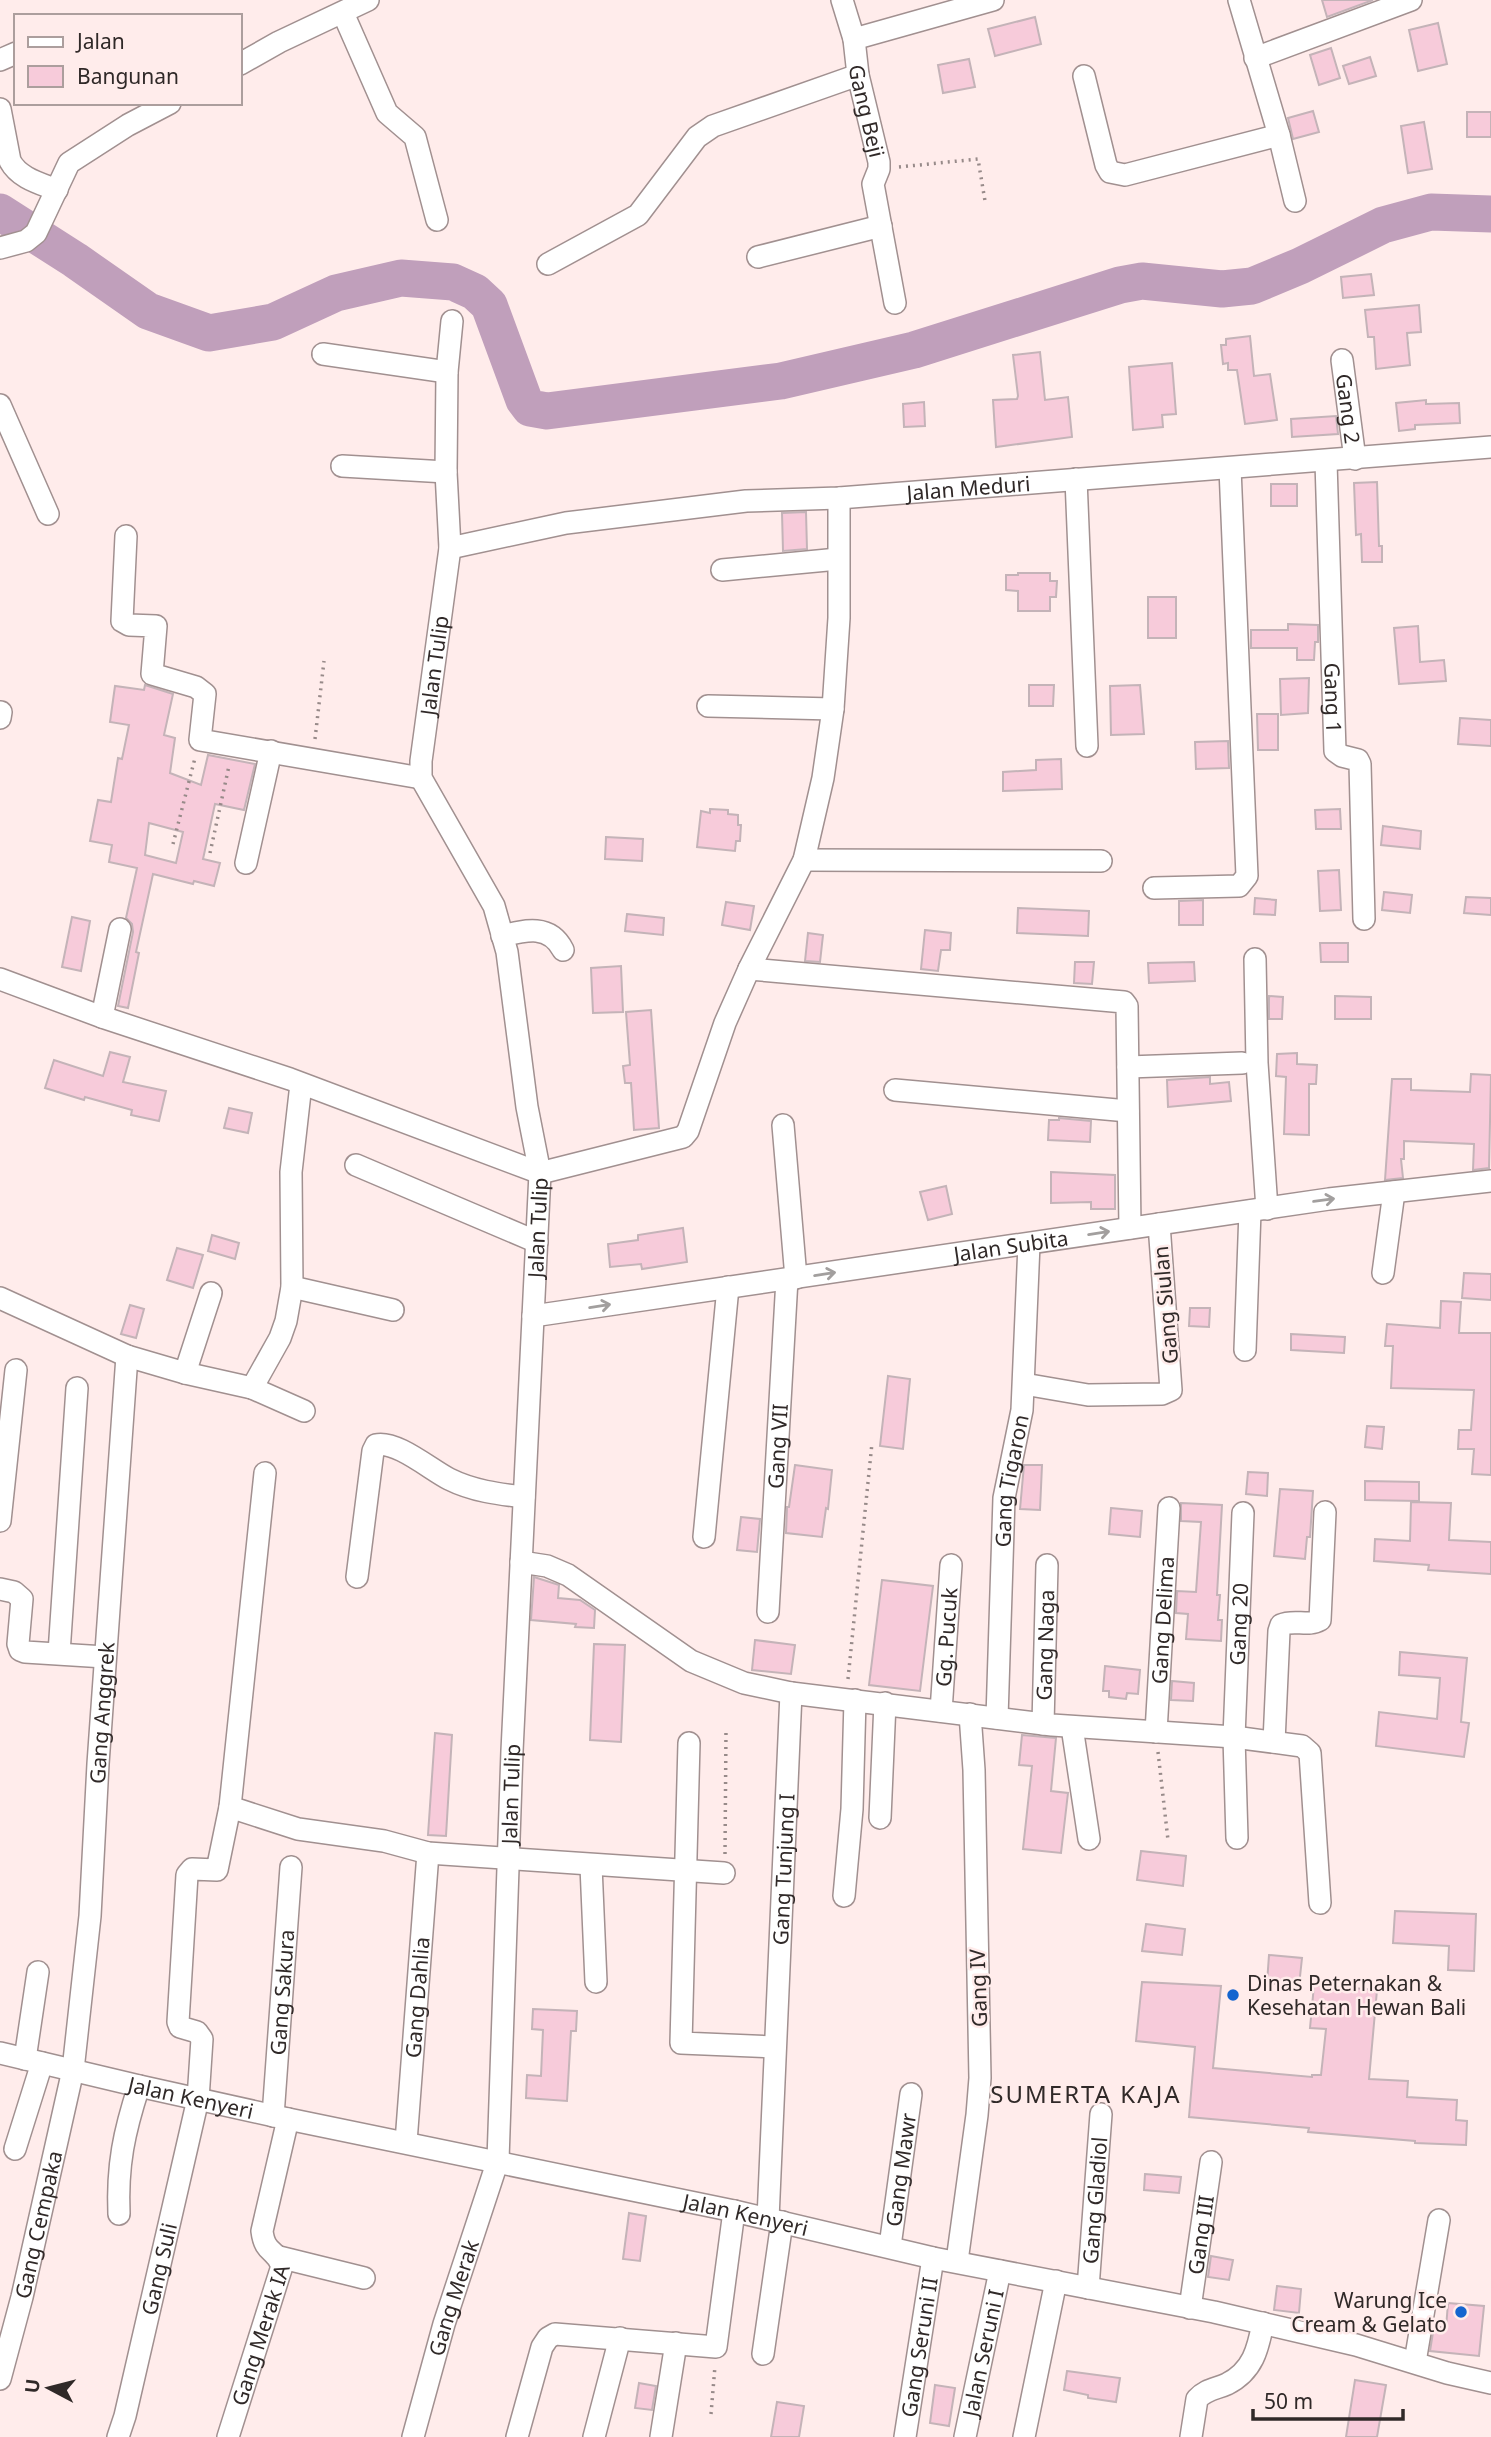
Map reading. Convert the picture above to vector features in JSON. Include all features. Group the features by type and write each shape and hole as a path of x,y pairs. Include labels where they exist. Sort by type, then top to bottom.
{"street":[{"path":"242,63 279,42 368,0"},
{"name":"Gang Beji","path":"842,0 853,39 858,75 880,169 873,184 895,303"},
{"path":"853,39 993,0"},
{"path":"1239,0 1279,135 1295,201"},
{"path":"1255,58 1411,0"},
{"path":"343,13 387,113 415,137 437,220"},
{"path":"548,264 638,215 697,137 713,126 858,75"},
{"path":"1084,76 1110,172 1125,175 1279,135"},
{"path":"7,246 26,240 36,233 68,163 128,125 166,105"},
{"path":"0,109 13,167 21,175 57,190"},
{"path":"758,257 881,226"},
{"name":"Jalan Tulip","path":"452,321 447,372 446,472 450,548 421,761 421,778 494,905 507,952 527,1107 540,1172 521,1562 498,2160"},
{"path":"323,354 447,372"},
{"name":"Gang 2","path":"1342,360 1355,459"},
{"path":"0,405 48,514"},
{"name":"Jalan Meduri","path":"450,548 566,523 746,502 839,498 1491,447"},
{"name":"Gang 1","path":"1326,461 1335,751 1342,756 1358,760 1360,764 1364,919"},
{"path":"342,466 446,472"},
{"path":"1154,888 1239,886 1247,876 1230,468"},
{"path":"1076,479 1087,746"},
{"path":"0,979 102,1017 301,1084 540,1172 683,1137 688,1131 725,1023 804,860 823,778 833,709 839,618 839,498"},
{"path":"126,536 122,621 129,625 156,626 152,674 196,687 205,694 200,740 421,778"},
{"path":"722,570 838,559"},
{"path":"708,706 833,709"},
{"path":"0,718 1,712"},
{"path":"247,863 271,751"},
{"path":"804,860 1101,861"},
{"path":"102,1017 120,929"},
{"path":"502,936 539,930 549,933 563,950"},
{"path":"1245,1350 1259,1210 1255,959"},
{"path":"749,969 1122,1001 1127,1006 1130,1228"},
{"path":"1128,1067 1242,1063"},
{"path":"252,1388 281,1338 292,1287 291,1172 301,1084"},
{"path":"895,1090 1128,1111"},
{"name":"Gang VII","path":"768,1612 792,1279 783,1125"},
{"path":"356,1165 537,1241"},
{"name":"Jalan Subita","path":"533,1316 1329,1199 1491,1181"},
{"path":"1383,1273 1394,1192"},
{"name":"Gang Siulan","path":"1024,1384 1088,1395 1168,1393 1172,1386 1158,1224"},
{"name":"Gang Tigaron","path":"997,1718 1004,1498 1021,1422 1029,1244"},
{"path":"292,1287 393,1310"},
{"path":"704,1537 727,1287"},
{"path":"185,1373 211,1293"},
{"path":"0,1298 127,1356 252,1388 304,1411"},
{"name":"Gang Anggrek","path":"72,2070 90,1916 105,1657 127,1356"},
{"path":"0,1521 16,1370"},
{"path":"59,1653 78,1388"},
{"path":"358,1577 373,1451 376,1445 382,1443 398,1449 450,1480 479,1491 524,1497"},
{"path":"265,1473 230,1807 298,1829 384,1841 429,1853 724,1873"},
{"name":"Gang Delima","path":"1156,1732 1169,1508"},
{"path":"1274,1742 1279,1631 1281,1625 1288,1622 1314,1623 1320,1620 1325,1512"},
{"name":"Gang 20","path":"1237,1838 1234,1737 1243,1513"},
{"path":"521,1562 547,1566 568,1575 691,1661 744,1683 791,1693 1044,1724 1234,1737 1302,1746 1310,1753 1320,1903"},
{"name":"Gang Naga","path":"1044,1724 1047,1565"},
{"name":"Gg. Pucuk","path":"941,1711 951,1566"},
{"path":"0,1589 14,1592 22,1599 18,1644 20,1650 105,1657"},
{"name":"Gang Tunjung I","path":"763,2354 776,2260 775,2047 791,1693"},
{"path":"844,1896 851,1820 850,1699"},
{"path":"880,1818 885,1703"},
{"name":"Gang IV","path":"957,2261 980,2078 974,1770 970,1714"},
{"path":"1072,1727 1090,1839"},
{"path":"689,1743 681,2043 775,2047"},
{"name":"Gang Suli","path":"118,2437 198,2099 202,2039 197,2032 180,2027 178,2022 187,1875 192,1870 217,1870 230,1807"},
{"name":"Gang Dahlia","path":"406,2142 429,1853"},
{"path":"591,1866 596,1982"},
{"name":"Gang Sakura","path":"280,2117 291,1867"},
{"path":"15,2148 34,2061 38,1972"},
{"name":"Jalan Kenyeri","path":"0,2053 280,2117 498,2160 775,2220 933,2258 1263,2323 1491,2383"},
{"name":"Gang Cempaka","path":"0,2379 22,2297 72,2070"},
{"path":"119,2214 121,2151 139,2086"},
{"name":"Gang Mawr","path":"890,2246 911,2094"},
{"name":"Gang Gladiol","path":"1088,2288 1101,2114"},
{"name":"Gang Merak IA","path":"228,2437 282,2266 279,2257 263,2245 262,2231 280,2117"},
{"name":"Gang Merak","path":"413,2437 444,2324 498,2160"},
{"name":"Gang III","path":"1190,2308 1211,2162"},
{"path":"517,2437 542,2347 548,2338 555,2334 716,2347 734,2211"},
{"path":"1415,2362 1439,2220"},
{"path":"279,2257 364,2278"},
{"name":"Gang Seruni II","path":"905,2437 933,2258"},
{"name":"Jalan Seruni I","path":"965,2437 1000,2271"},
{"path":"1024,2437 1056,2281"},
{"path":"1191,2437 1198,2399 1209,2390 1229,2383 1250,2365 1257,2355 1263,2323"},
{"path":"594,2437 620,2338"},
{"path":"661,2437 676,2343"}],"path":[{"path":"880,169 978,159 985,201"},
{"path":"312,758 324,661"},
{"path":"173,844 200,740"},
{"path":"210,853 234,746"},
{"path":"850,1699 872,1443"},
{"path":"724,1873 726,1729"},
{"path":"1156,1732 1168,1840"},
{"path":"711,2414 716,2347"}],"building":[{"path":"1322,0 1373,0 1327,17"},
{"path":"1035,17 1041,44 995,56 988,29"},
{"path":"1438,23 1447,64 1418,71 1409,30"},
{"path":"1331,48 1340,78 1319,85 1310,55"},
{"path":"1370,57 1376,76 1349,84 1343,66"},
{"path":"969,59 975,87 943,93 938,65"},
{"path":"1313,111 1319,132 1293,139 1288,118"},
{"path":"1467,112 1491,112 1491,137 1467,137"},
{"path":"1424,122 1432,169 1408,173 1401,126"},
{"path":"1371,274 1374,295 1343,298 1341,277"},
{"path":"1419,305 1421,332 1407,333 1410,365 1376,369 1374,337 1368,337 1365,310"},
{"path":"1250,336 1254,376 1270,374 1277,420 1245,424 1237,370 1228,370 1228,363 1223,364 1221,345 1226,345 1226,339"},
{"path":"1040,352 1045,400 1068,397 1072,437 996,447 993,400 1017,399 1018,396 1013,355"},
{"path":"1172,363 1176,414 1162,415 1163,427 1133,430 1129,367"},
{"path":"1426,400 1426,404 1459,403 1460,423 1415,425 1415,429 1399,431 1396,403"},
{"path":"924,402 925,426 904,427 903,404"},
{"path":"1336,416 1338,434 1292,437 1291,419"},
{"path":"1377,482 1382,562 1362,562 1361,534 1356,535 1354,483"},
{"path":"1271,484 1297,484 1297,506 1271,506"},
{"path":"806,512 807,549 783,551 782,513"},
{"path":"1050,573 1050,581 1057,581 1056,597 1050,597 1050,611 1018,611 1018,591 1006,590 1006,575"},
{"path":"1148,597 1176,597 1176,638 1148,638"},
{"path":"1288,624 1318,625 1314,660 1297,660 1297,648 1251,648 1251,630 1288,630"},
{"path":"1418,626 1420,662 1444,660 1446,681 1399,684 1394,628"},
{"path":"1309,678 1308,713 1281,715 1280,679"},
{"path":"145,685 173,694 164,735 175,738 170,773 201,785 208,755 255,764 244,810 215,804 203,859 220,863 214,886 153,874 136,952 139,953 128,1008 118,1006 133,932 132,924 126,918 137,868 109,862 112,845 90,841 98,800 111,802 118,758 122,759 129,725 110,722 115,686 144,690","holes":["149,823 183,832 176,863 145,855"]},
{"path":"1029,685 1054,685 1053,706 1029,706"},
{"path":"1140,685 1144,734 1111,735 1110,686"},
{"path":"1257,714 1278,714 1278,750 1258,750"},
{"path":"1460,718 1491,720 1491,746 1458,744"},
{"path":"1228,741 1229,768 1196,769 1195,742"},
{"path":"1061,759 1062,789 1003,791 1003,772 1036,770 1036,760"},
{"path":"710,809 728,810 728,814 738,815 738,825 741,825 740,841 736,841 735,851 697,847 701,811 710,813"},
{"path":"1340,809 1341,829 1316,829 1315,810"},
{"path":"1383,826 1421,831 1420,849 1381,845"},
{"path":"606,837 643,839 642,861 605,859"},
{"path":"1339,870 1341,910 1320,911 1318,871"},
{"path":"1384,892 1412,895 1410,913 1382,910"},
{"path":"1466,897 1491,898 1491,915 1464,913"},
{"path":"1255,898 1276,900 1275,915 1254,914"},
{"path":"1203,900 1203,925 1179,925 1179,901"},
{"path":"726,902 754,906 750,930 722,925"},
{"path":"1018,908 1089,911 1088,936 1017,933"},
{"path":"627,914 664,918 663,935 625,931"},
{"path":"72,917 90,921 81,971 62,967"},
{"path":"925,930 951,933 950,950 941,950 938,971 921,969"},
{"path":"808,933 823,935 820,962 805,961"},
{"path":"1320,943 1348,943 1348,962 1321,962"},
{"path":"1075,962 1094,962 1092,984 1074,983"},
{"path":"1194,962 1195,981 1149,983 1148,963"},
{"path":"621,966 623,1012 593,1013 591,968"},
{"path":"1269,996 1283,997 1282,1019 1269,1019"},
{"path":"1335,996 1371,997 1371,1019 1335,1019"},
{"path":"651,1010 659,1128 634,1130 631,1083 625,1083 623,1066 630,1065 626,1012"},
{"path":"110,1052 130,1057 123,1082 166,1091 159,1121 131,1115 132,1110 45,1088 54,1060 103,1076"},
{"path":"1297,1053 1297,1064 1317,1065 1316,1084 1309,1084 1309,1135 1284,1134 1286,1077 1276,1076 1277,1054"},
{"path":"1471,1074 1491,1075 1489,1168 1473,1170 1474,1144 1404,1141 1404,1159 1401,1159 1403,1178 1385,1180 1392,1079 1411,1079 1411,1090 1470,1092"},
{"path":"1210,1077 1210,1084 1229,1082 1231,1101 1168,1107 1167,1080"},
{"path":"229,1108 252,1113 248,1133 224,1128"},
{"path":"1059,1118 1091,1121 1090,1142 1048,1140 1049,1120"},
{"path":"1051,1172 1115,1175 1115,1209 1091,1209 1091,1202 1051,1203"},
{"path":"946,1186 952,1214 928,1220 920,1192"},
{"path":"683,1228 687,1262 642,1269 641,1264 610,1267 608,1244 638,1240 638,1235"},
{"path":"212,1235 239,1243 235,1259 208,1251"},
{"path":"177,1248 203,1255 193,1288 167,1280"},
{"path":"1464,1273 1491,1274 1491,1300 1462,1298"},
{"path":"1441,1301 1461,1302 1459,1333 1491,1333 1491,1475 1472,1474 1474,1449 1458,1449 1459,1430 1471,1430 1474,1390 1391,1388 1393,1346 1385,1346 1387,1324 1440,1328"},
{"path":"130,1305 144,1309 136,1338 121,1334"},
{"path":"1190,1308 1210,1308 1209,1327 1189,1326"},
{"path":"1291,1334 1345,1337 1344,1353 1291,1350"},
{"path":"888,1376 910,1379 903,1449 880,1446"},
{"path":"1367,1426 1384,1427 1382,1449 1365,1447"},
{"path":"795,1465 832,1470 822,1537 786,1533 787,1507"},
{"path":"1024,1465 1042,1465 1040,1510 1020,1509"},
{"path":"1248,1472 1268,1473 1267,1496 1246,1494"},
{"path":"1365,1481 1419,1482 1419,1501 1365,1500"},
{"path":"1280,1489 1313,1491 1310,1537 1307,1537 1305,1559 1274,1556"},
{"path":"1411,1502 1451,1503 1449,1540 1491,1542 1491,1574 1428,1570 1429,1565 1374,1561 1375,1539 1410,1541"},
{"path":"1181,1503 1222,1505 1217,1595 1220,1595 1218,1620 1222,1620 1221,1641 1186,1639 1188,1614 1176,1613 1177,1591 1196,1592 1201,1522 1181,1521"},
{"path":"1111,1508 1142,1511 1140,1537 1109,1534"},
{"path":"741,1517 760,1519 757,1552 737,1550"},
{"path":"534,1577 559,1585 558,1598 580,1600 595,1610 594,1628 531,1620"},
{"path":"882,1580 933,1586 920,1691 869,1685"},
{"path":"755,1640 795,1645 791,1674 752,1670"},
{"path":"594,1644 625,1645 621,1742 590,1740"},
{"path":"1400,1652 1467,1658 1461,1722 1469,1723 1464,1757 1376,1746 1379,1712 1437,1719 1440,1678 1399,1675"},
{"path":"1105,1666 1140,1670 1138,1694 1127,1693 1126,1699 1109,1697 1109,1691 1103,1691"},
{"path":"1172,1681 1194,1683 1193,1701 1171,1700"},
{"path":"435,1733 452,1735 446,1836 428,1835"},
{"path":"1022,1735 1056,1738 1051,1791 1068,1793 1061,1853 1023,1849 1032,1766 1019,1765"},
{"path":"1141,1851 1186,1856 1183,1886 1137,1880"},
{"path":"1395,1911 1476,1914 1474,1971 1448,1970 1449,1946 1393,1943"},
{"path":"1146,1924 1185,1929 1182,1955 1142,1951"},
{"path":"1269,1955 1302,1958 1299,1986 1267,1983"},
{"path":"1142,1982 1221,1986 1213,2068 1312,2077 1321,2075 1326,2029 1310,2028 1314,1985 1377,1990 1369,2079 1408,2081 1407,2097 1457,2100 1456,2120 1467,2121 1466,2145 1415,2143 1308,2132 1309,2128 1189,2117 1195,2047 1136,2041"},
{"path":"533,2009 577,2011 576,2031 571,2031 567,2101 526,2098 527,2075 541,2076 543,2030 532,2029"},
{"path":"1145,2174 1181,2177 1179,2193 1144,2190"},
{"path":"629,2213 646,2216 640,2261 623,2259"},
{"path":"1211,2256 1233,2260 1229,2280 1208,2277"},
{"path":"1277,2286 1301,2289 1299,2313 1274,2310"},
{"path":"1448,2303 1484,2306 1479,2356 1430,2351 1434,2326 1446,2328"},
{"path":"1067,2371 1120,2378 1116,2402 1088,2398 1088,2395 1064,2390"},
{"path":"1355,2380 1386,2385 1377,2437 1346,2437"},
{"path":"639,2383 656,2386 652,2410 635,2408"},
{"path":"935,2385 955,2388 949,2426 930,2423"},
{"path":"777,2402 804,2406 799,2437 771,2437"}],"waterway":[{"path":"0,212 148,311 209,333 273,322 336,293 401,278 453,282 475,292 489,305 524,400 530,408 547,411 781,381 914,350 1120,285 1142,281 1222,289 1252,286 1300,266 1383,225 1431,212 1491,214"}],"place":[{"name":"Dinas Peternakan & Kesehatan Hewan Bali","path":"1233,1995"},
{"name":"Warung Ice Cream & Gelato","path":"1461,2312"}],"district":[{"name":"SUMERTA KAJA","path":"1086,2093"}]}
